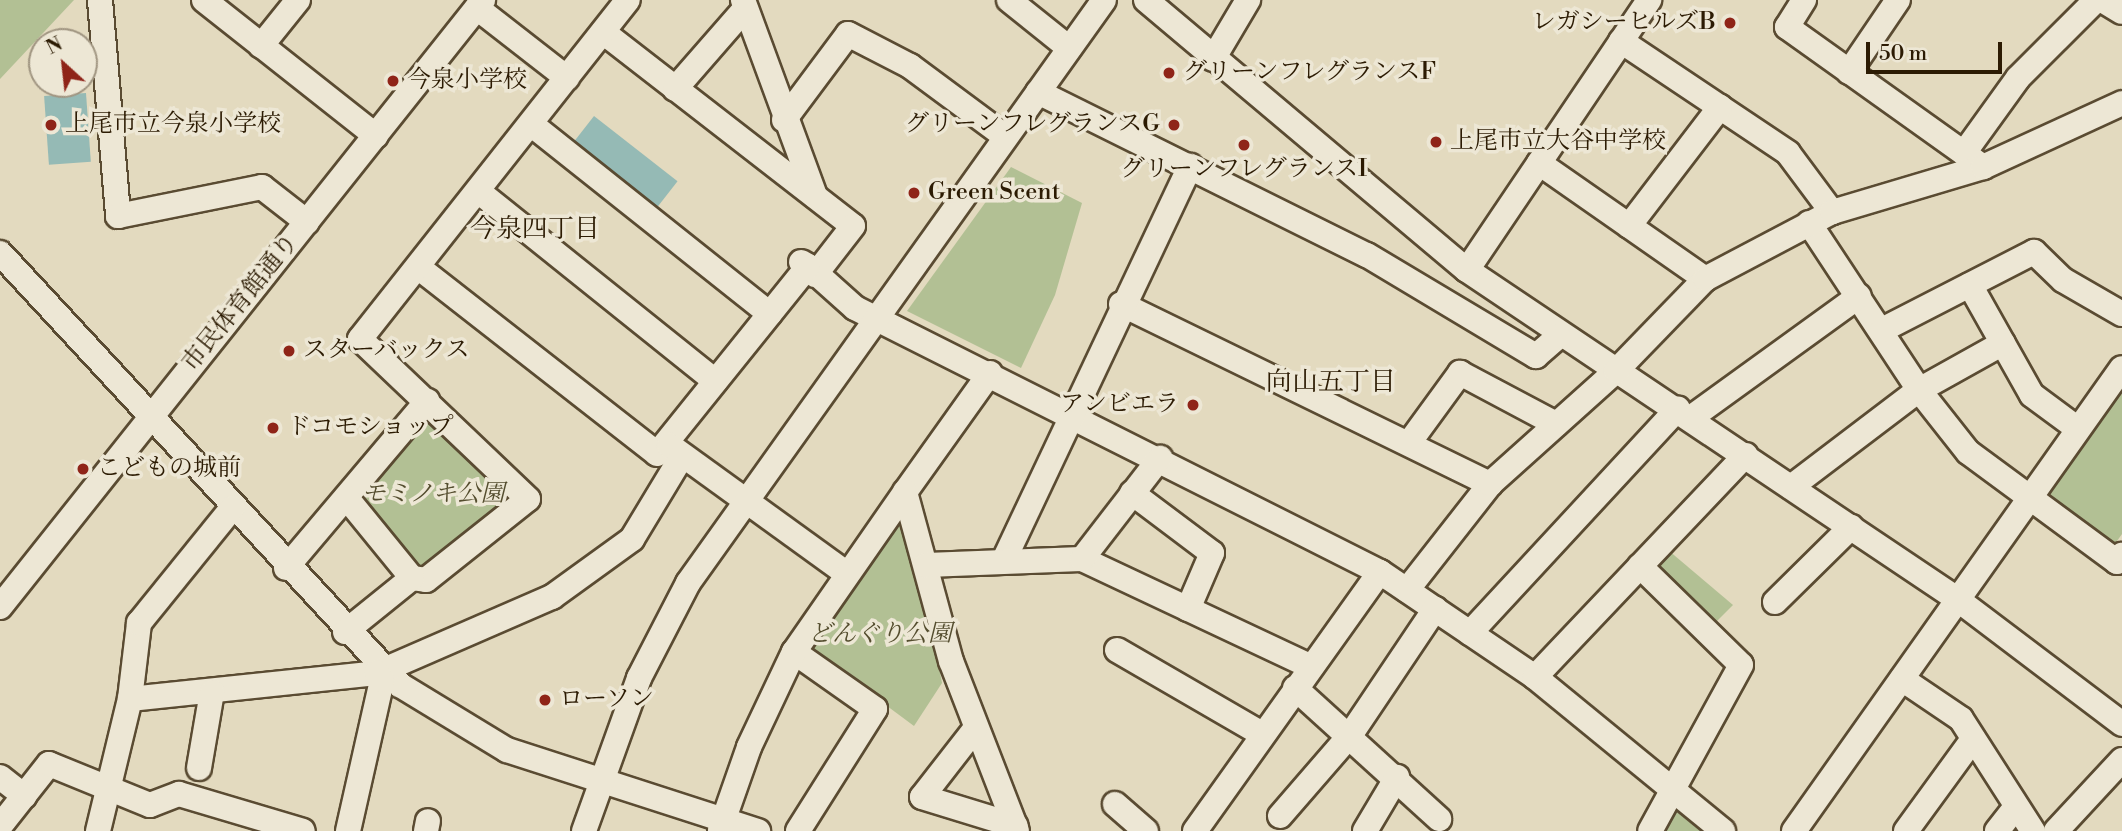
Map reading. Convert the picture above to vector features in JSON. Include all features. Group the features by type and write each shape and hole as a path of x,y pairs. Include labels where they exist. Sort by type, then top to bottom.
{"street":[{"path":"100,0 118,215 262,187 307,222"},
{"path":"204,0 376,136"},
{"path":"261,46 298,0"},
{"path":"345,632 412,578 435,573 528,499 360,339 628,0"},
{"path":"1009,0 1069,48"},
{"path":"584,831 599,781 639,678 682,595 1104,0"},
{"path":"1146,0 1467,270 1559,336 1685,412 1957,599 2122,724"},
{"path":"1213,59 1248,0"},
{"path":"1467,270 1649,0"},
{"path":"1804,0 1787,27 1974,160"},
{"path":"1849,72 1898,0"},
{"path":"1974,160 2018,78 2096,0"},
{"path":"2102,0 2122,12"},
{"path":"480,4 567,78"},
{"name":"市民体育館通り","path":"0,607 480,4"},
{"path":"675,89 743,5"},
{"path":"743,5 784,120 815,196"},
{"path":"130,699 212,692 381,671 580,581 632,539 674,449 715,382 808,268 853,226 603,32"},
{"path":"784,120 848,34 910,66 1006,137"},
{"path":"1621,41 1788,153 1832,212"},
{"path":"1038,92 1367,255 1536,356 1559,336"},
{"path":"1407,590 1490,484 1616,371 1705,279 1832,212 2122,103"},
{"path":"1629,226 1720,107"},
{"path":"531,124 770,314"},
{"path":"1539,163 1705,279"},
{"path":"1004,560 1075,416 1121,304 1190,166"},
{"path":"478,191 715,382"},
{"path":"1810,223 1919,390 1968,452 2117,562 2122,555"},
{"path":"1882,330 2034,252 2063,280 2122,314"},
{"path":"0,253 381,671 442,716 507,750 722,824 758,831"},
{"path":"418,267 657,454 674,449"},
{"path":"808,268 855,308 1160,458 1380,572 1535,677 1723,831"},
{"path":"1970,285 2032,396 2078,429"},
{"path":"1470,633 1685,412 1859,296"},
{"path":"1121,304 1490,484"},
{"path":"1791,487 1919,390 2003,343"},
{"path":"1794,831 2122,368"},
{"path":"722,824 794,652 990,373"},
{"path":"1409,443 1460,373 1556,424"},
{"path":"286,568 426,401"},
{"path":"674,449 847,574"},
{"path":"1535,677 1746,455"},
{"path":"1082,559 1160,458"},
{"path":"905,492 975,729 1016,829"},
{"path":"1132,493 1212,553 1188,608"},
{"path":"346,497 412,578"},
{"path":"97,831 130,699 139,622 232,508"},
{"path":"1775,602 1851,527"},
{"path":"926,565 1082,559 1311,667"},
{"path":"1640,566 1741,665 1676,793 1650,831"},
{"path":"1195,831 1260,733 1380,572"},
{"path":"1280,816 1350,734 1435,609"},
{"path":"1117,650 1260,733"},
{"path":"794,652 875,709 798,831"},
{"path":"348,831 382,680 381,671"},
{"path":"1902,679 1961,719 2014,809 2033,831"},
{"path":"1295,688 1397,778 1442,827"},
{"path":"199,768 212,692"},
{"path":"975,729 922,797 1016,829"},
{"path":"1906,831 1973,738"},
{"path":"2056,831 2122,760"},
{"path":"0,826 49,764 106,790 150,805 179,794 271,826 303,831"},
{"path":"0,777 24,796"},
{"path":"1364,831 1397,778"},
{"path":"1115,804 1146,831"},
{"path":"1997,831 2014,809"}],"green space":[{"path":"0,0 74,0 48,28 28,28 28,49 0,79"},
{"path":"1011,167 1082,203 1055,295 1021,368 907,311"},
{"path":"2122,390 2122,534 2112,548 2043,496"},
{"name":"モミノキ公園","path":"423,416 512,494 511,504 420,569 362,503 360,491"},
{"name":"どんぐり公園","path":"897,512 916,544 942,683 914,726 809,648"},
{"path":"1668,550 1733,605 1710,628 1653,566"},
{"path":"1683,809 1709,831 1659,831 1674,810"}],"water":[{"path":"44,98 86,98 91,162 49,165"},
{"path":"594,116 678,181 654,211 571,146"}],"place":[{"name":"レガシーヒルズB","path":"1730,23"},
{"name":"グリーンフレグランスF","path":"1169,73"},
{"name":"今泉小学校","path":"393,81"},
{"name":"上尾市立今泉小学校","path":"51,125"},
{"name":"グリーンフレグランスG","path":"1174,125"},
{"name":"上尾市立大谷中学校","path":"1436,142"},
{"name":"グリーンフレグランスI","path":"1244,145"},
{"name":"Green Scent","path":"914,193"},
{"name":"スターバックス","path":"289,351"},
{"name":"アンビエラ","path":"1193,405"},
{"name":"ドコモショップ","path":"273,428"},
{"name":"こどもの城前","path":"83,469"},
{"name":"ローソン","path":"545,700"}],"district":[{"name":"今泉四丁目","path":"535,230"},
{"name":"向山五丁目","path":"1331,383"}]}
